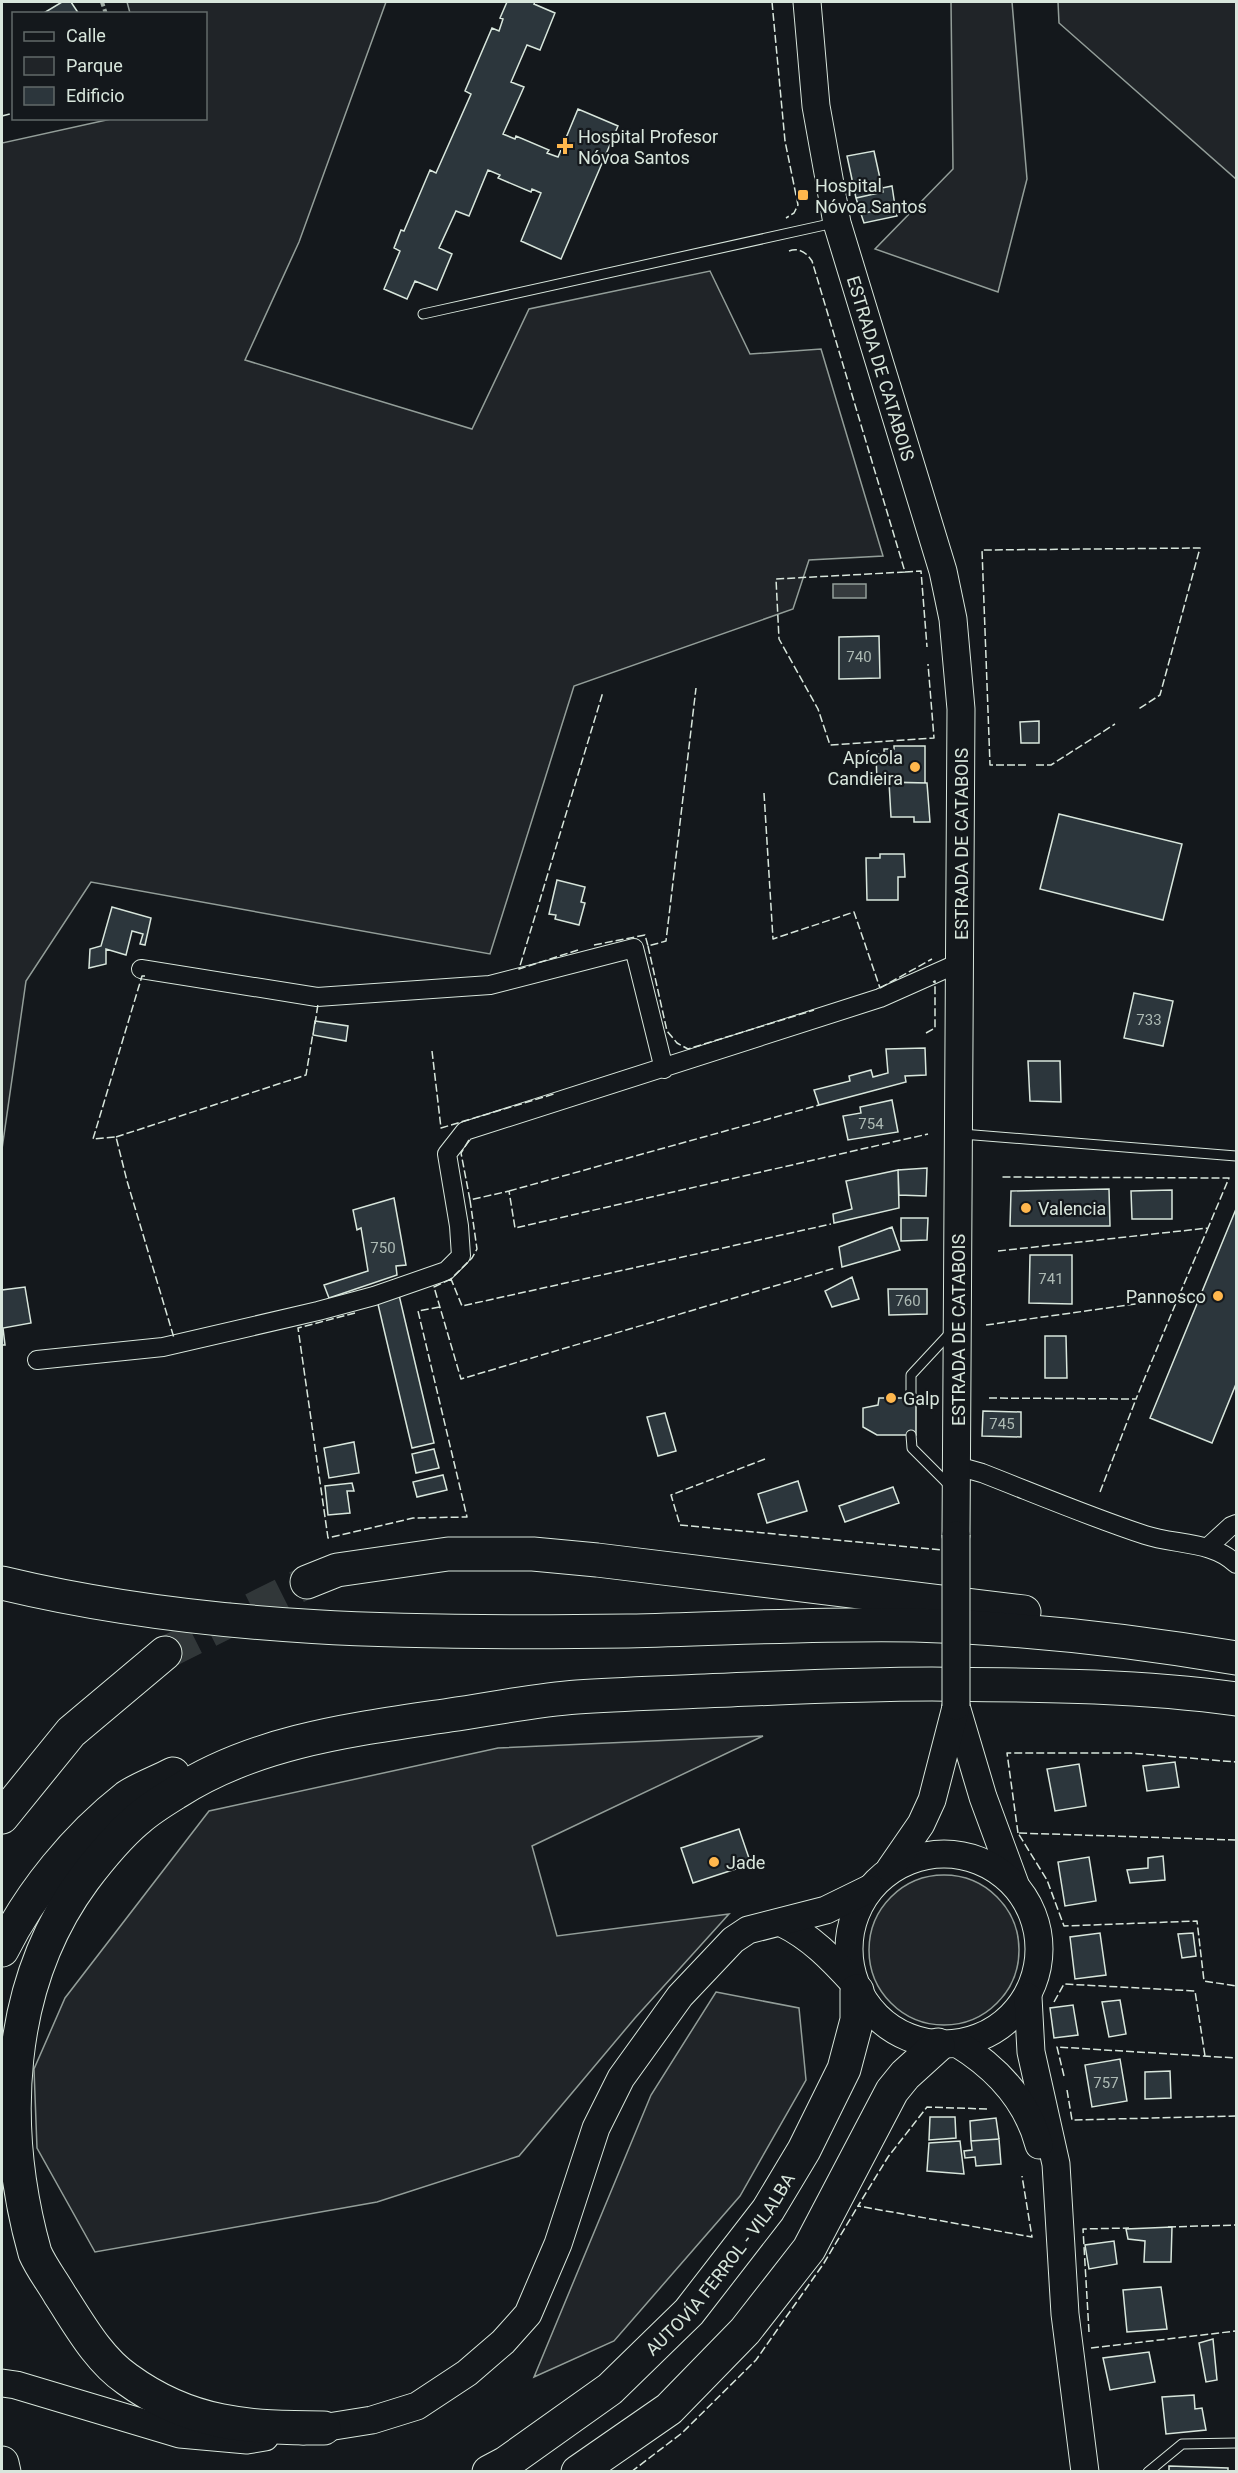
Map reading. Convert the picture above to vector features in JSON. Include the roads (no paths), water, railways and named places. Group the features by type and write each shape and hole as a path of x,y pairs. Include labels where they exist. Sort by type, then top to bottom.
{"highway":[{"path":"307,1582 338,1570 448,1554 533,1554 609,1561 1095,1620 1190,1636 1236,1656"},
{"path":"2,1583 123,1606 182,1614 349,1629 516,1632 914,1625 1051,1633 1236,1656"},
{"path":"2,1817 71,1732 165,1653"},
{"path":"2,1950 43,1884 82,1838 129,1796 235,1743 300,1726 366,1714 573,1697 854,1684 1020,1684 1184,1692 1236,1699"},
{"path":"324,2428 264,2428 202,2417 162,2401 123,2377 87,2337 36,2256 17,2196 7,2121 7,2083 21,2004 35,1965 54,1924 100,1857 137,1819 182,1788 237,1762 296,1741 364,1728 573,1697"},
{"name":"AUTOVÍA FERROL - VILALBA","path":"489,2472 506,2463 609,2389 689,2312 768,2210 831,2100 852,2043 857,2020 855,1987"},
{"path":"578,2472 669,2409 745,2331 809,2249 892,2091 904,2075 948,2044"},
{"path":"2,2463 4,2472"}],"main road":[{"name":"ESTRADA DE CATABOIS","path":"807,2 816,106 837,223 931,528 953,619 961,709 956,1706"},
{"path":"855,1987 848,1958 849,1933 856,1910 921,1824 932,1800 956,1706"},
{"path":"956,1706 983,1797 1016,1885 1037,1925 1040,1951 1028,1997 1031,2052 1056,2164 1072,2379 1085,2472"},
{"path":"2,2383 16,2385 180,2434 247,2440 372,2420 417,2406 467,2373 503,2342 528,2314 558,2244 597,2128 621,2078 680,1996 733,1940 748,1930 783,1923 826,1910 914,1858 941,1853 969,1857 994,1868 1016,1885"},
{"path":"783,1923 815,1943 855,1987 871,2013 890,2029 913,2040 948,2044 980,2058 998,2072 1026,2114 1041,2151 1061,2252"},
{"path":"948,2044 987,2035 1012,2017 1028,1997"}],"street":[{"path":"141,969 317,997 490,985 634,948 664,1069"},
{"path":"37,1360 163,1347 374,1296 446,1271 461,1256 459,1226 447,1154 465,1131 880,998 961,962"},
{"path":"957,1466 982,1473 1148,1536 1207,1548 1231,1558 1236,1564"},
{"path":"1207,1548 1236,1524"}],"lane":[{"path":"423,314 837,223"},
{"path":"960,1134 1236,1156"},
{"path":"911,1398 911,1375 957,1324"},
{"path":"911,1435 912,1448 957,1493"},
{"path":"1148,2472 1182,2444 1236,2443"}],"tunnel":[{"path":"165,1653 307,1582"}],"place":[{"name":"Hospital Profesor Nóvoa Santos","path":"565,146"},
{"name":"Hospital Nóvoa Santos","path":"803,195"},
{"name":"Apícola Candieira","path":"915,767"},
{"name":"Valencia","path":"1026,1208"},
{"name":"Pannosco","path":"1218,1296"},
{"name":"Galp","path":"891,1398"},
{"name":"Jade","path":"714,1862"}]}
